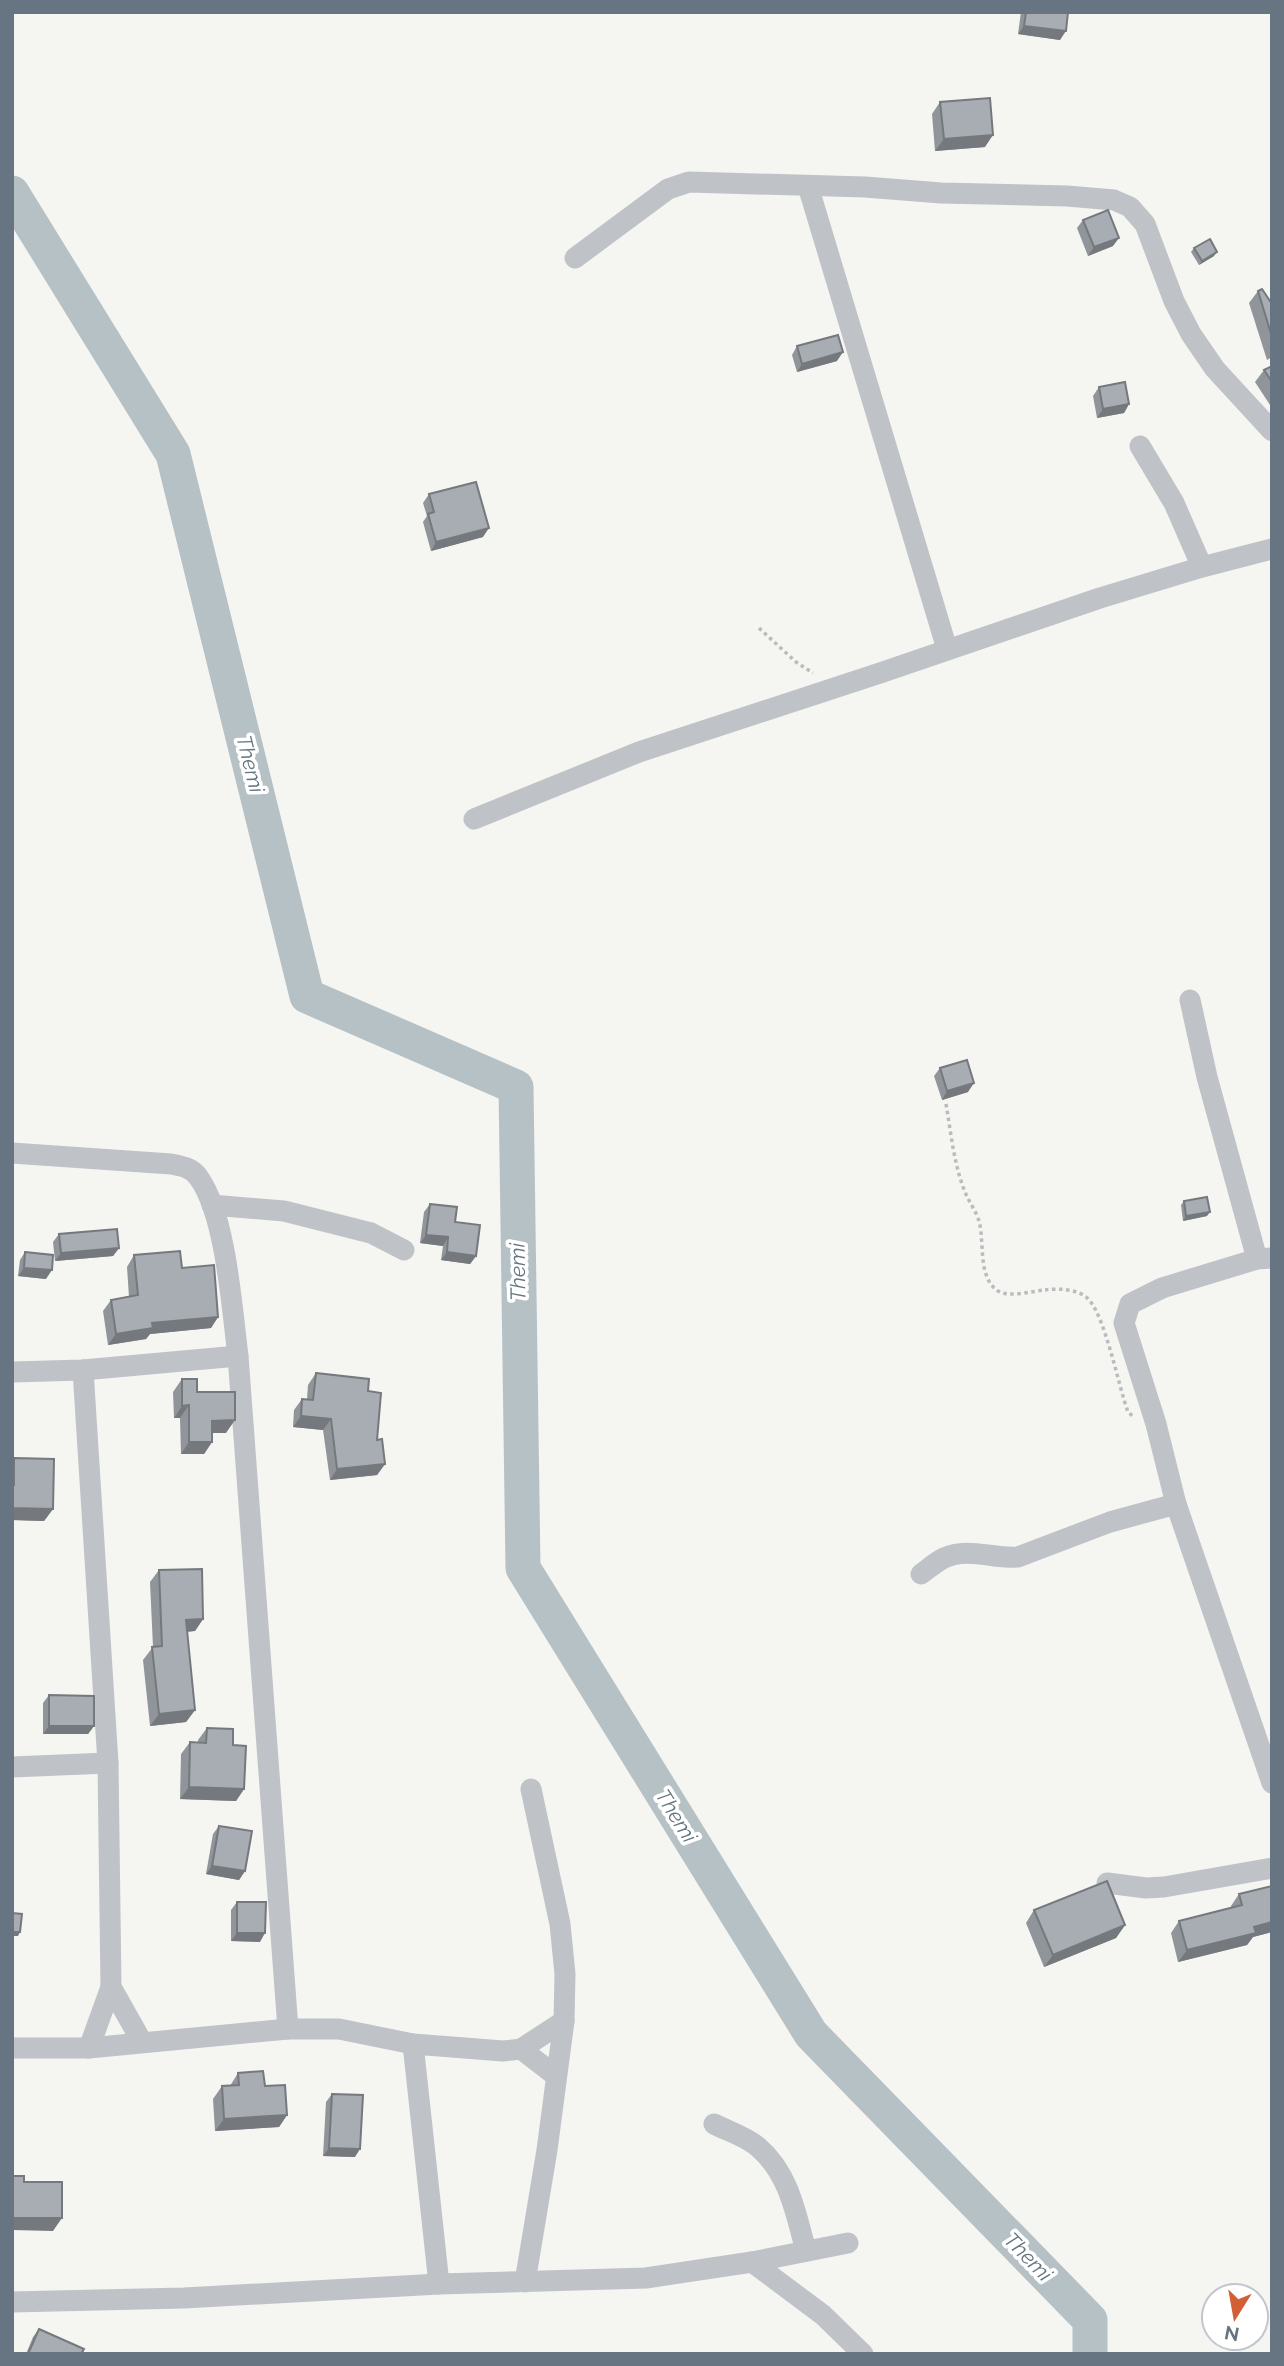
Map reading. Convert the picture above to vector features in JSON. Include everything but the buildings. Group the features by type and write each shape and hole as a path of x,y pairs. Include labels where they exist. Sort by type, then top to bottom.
{"street":[{"path":"575,258 668,189 688,182 1114,200 1130,207 1145,224 1174,301 1191,334 1215,369 1272,431"},
{"path":"808,186 947,649"},
{"path":"1140,446 1174,503 1202,567"},
{"path":"474,819 639,752 1202,567 1272,550"},
{"path":"1191,1000 1208,1077 1264,1259 1162,1289 1130,1304 1124,1323 1156,1424 1177,1504 1272,1783"},
{"path":"12,1153 187,1167 199,1177 212,1205 224,1255 239,1356 288,2029"},
{"path":"212,1205 284,1210 371,1233 404,1250"},
{"path":"12,1372 83,1370 239,1356"},
{"path":"83,1370 108,1763 110,1987 89,2048"},
{"path":"921,1574 943,1558 961,1553 1018,1557 1110,1522 1177,1504"},
{"path":"12,1767 108,1763"},
{"path":"525,2282 565,2021 565,1974 560,1924 531,1788"},
{"path":"1107,1883 1146,1888 1164,1887 1272,1868"},
{"path":"110,1987 142,2042"},
{"path":"12,2048 89,2048 288,2029 339,2029 413,2043 503,2051 521,2049 565,2021"},
{"path":"413,2043 439,2284"},
{"path":"521,2049 556,2076"},
{"path":"714,2124 757,2146 777,2168 792,2198 806,2251"},
{"path":"12,2302 184,2298 439,2284 646,2278 752,2262 848,2243"},
{"path":"752,2262 823,2315 863,2354"}],"path":[{"path":"759,628 796,662 836,687"},
{"path":"946,1104 964,1191 979,1222 986,1272 992,1286 1000,1293 1053,1289 1076,1292 1089,1299 1099,1317 1128,1412 1133,1417 1156,1424"}],"waterway":[{"name":"Themi","path":"12,193 173,454 307,996 516,1087 523,1568 811,2034 1090,2320 1090,2354"}]}
